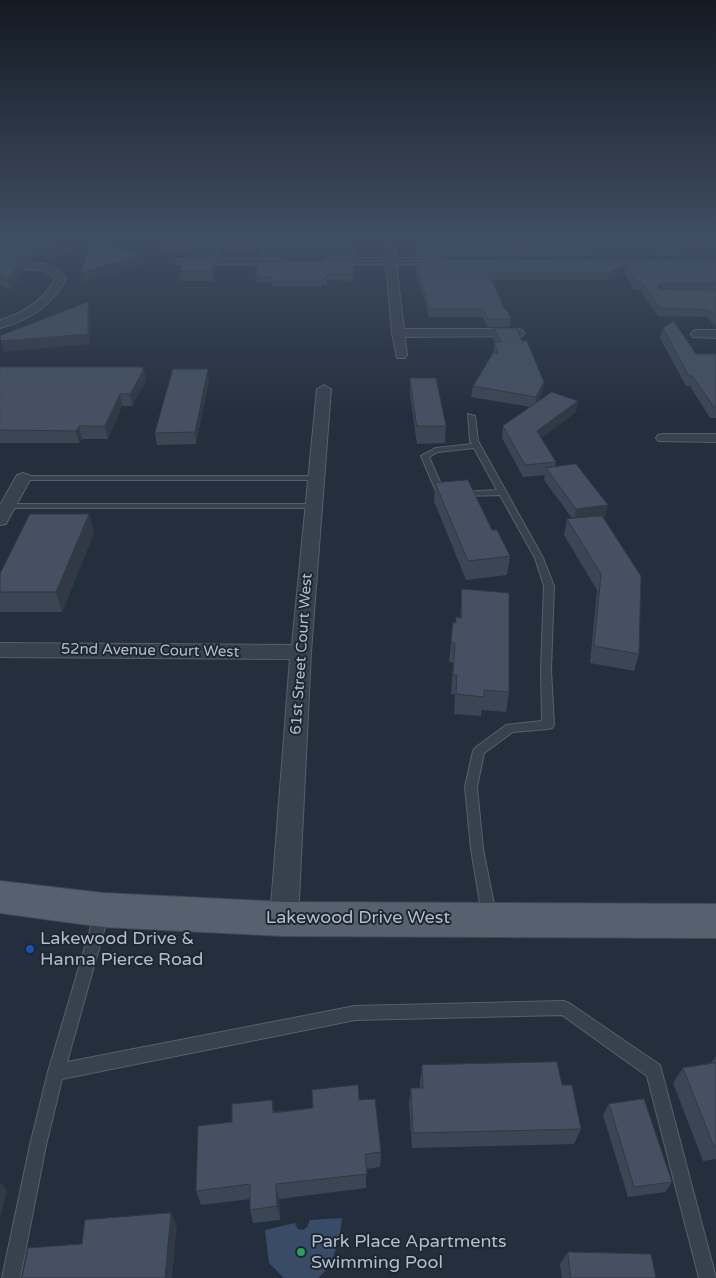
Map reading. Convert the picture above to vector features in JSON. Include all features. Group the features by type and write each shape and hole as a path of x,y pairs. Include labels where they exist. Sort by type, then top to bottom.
{"main road":[{"name":"Lakewood Drive West","path":"0,897 103,910 284,919 716,921"}],"street":[{"path":"0,324 21,317 35,309 51,295"},
{"path":"394,295 401,355"},
{"path":"398,333 518,333"},
{"path":"697,334 716,334"},
{"name":"61st Street Court West","path":"284,919 301,652 324,389"},
{"path":"663,438 716,438"},
{"path":"4,513 23,478"},
{"name":"52nd Avenue Court West","path":"0,650 301,652"}],"lane":[{"path":"472,416 474,442 539,558 549,586 546,670 548,725 510,728 479,751 471,788 477,849 490,919"},
{"path":"449,493 440,491 425,456 436,450 476,446"},
{"path":"23,478 317,478"},
{"path":"458,494 503,492"},
{"path":"4,513 314,506"},
{"path":"11,1278 38,1145 56,1072 103,910"},
{"path":"56,1072 356,1013 564,1008 654,1071 708,1278"}],"water":[{"name":"Park Place Apartments Swimming Pool","path":"342,1218 339,1240 330,1266 318,1278 284,1278 269,1263 265,1230 295,1223 298,1229 303,1230 307,1227 310,1220"}],"building":[{"path":"425,295 498,295 511,319 488,319 483,309 429,309"},
{"path":"650,295 716,295 716,317 709,310 660,308"},
{"path":"88,302 88,334 1,341 0,336"},
{"path":"674,321 696,354 716,354 716,407 714,407 692,376 689,376 663,328"},
{"path":"494,328 517,328 522,341 527,341 544,382 536,397 473,386 493,353 498,353 494,342 501,342"},
{"path":"0,367 143,367 142,369 144,369 130,394 120,394 105,426 79,426 76,431 0,430"},
{"path":"173,369 208,369 195,432 155,433"},
{"path":"410,378 436,378 446,426 417,426"},
{"path":"552,392 578,401 537,431 556,462 525,465 503,426"},
{"path":"576,464 608,505 576,509 546,468"},
{"path":"468,480 492,530 497,530 510,556 468,561 435,483"},
{"path":"30,514 89,514 56,592 0,592 0,574"},
{"path":"602,516 641,576 639,654 594,646 601,574 567,519"},
{"path":"462,589 509,593 509,692 484,690 484,697 456,694 457,675 453,675 455,643 451,643 453,622 456,623 456,617 461,618"},
{"path":"557,1062 562,1085 572,1085 581,1129 413,1133 411,1088 423,1088 422,1065"},
{"path":"716,1063 716,1147 714,1147 683,1068"},
{"path":"358,1085 359,1100 375,1099 381,1152 365,1154 367,1174 276,1184 277,1206 250,1210 250,1184 196,1191 198,1126 232,1122 232,1104 272,1100 273,1113 313,1108 312,1090"},
{"path":"644,1099 672,1182 634,1187 609,1104"},
{"path":"171,1213 165,1278 22,1278 28,1248 82,1244 85,1220"},
{"path":"568,1252 651,1254 656,1278 571,1278"}],"place":[{"name":"Lakewood Drive & Hanna Pierce Road","path":"30,949"},
{"name":"Park Place Apartments Swimming Pool","path":"301,1252"}]}
